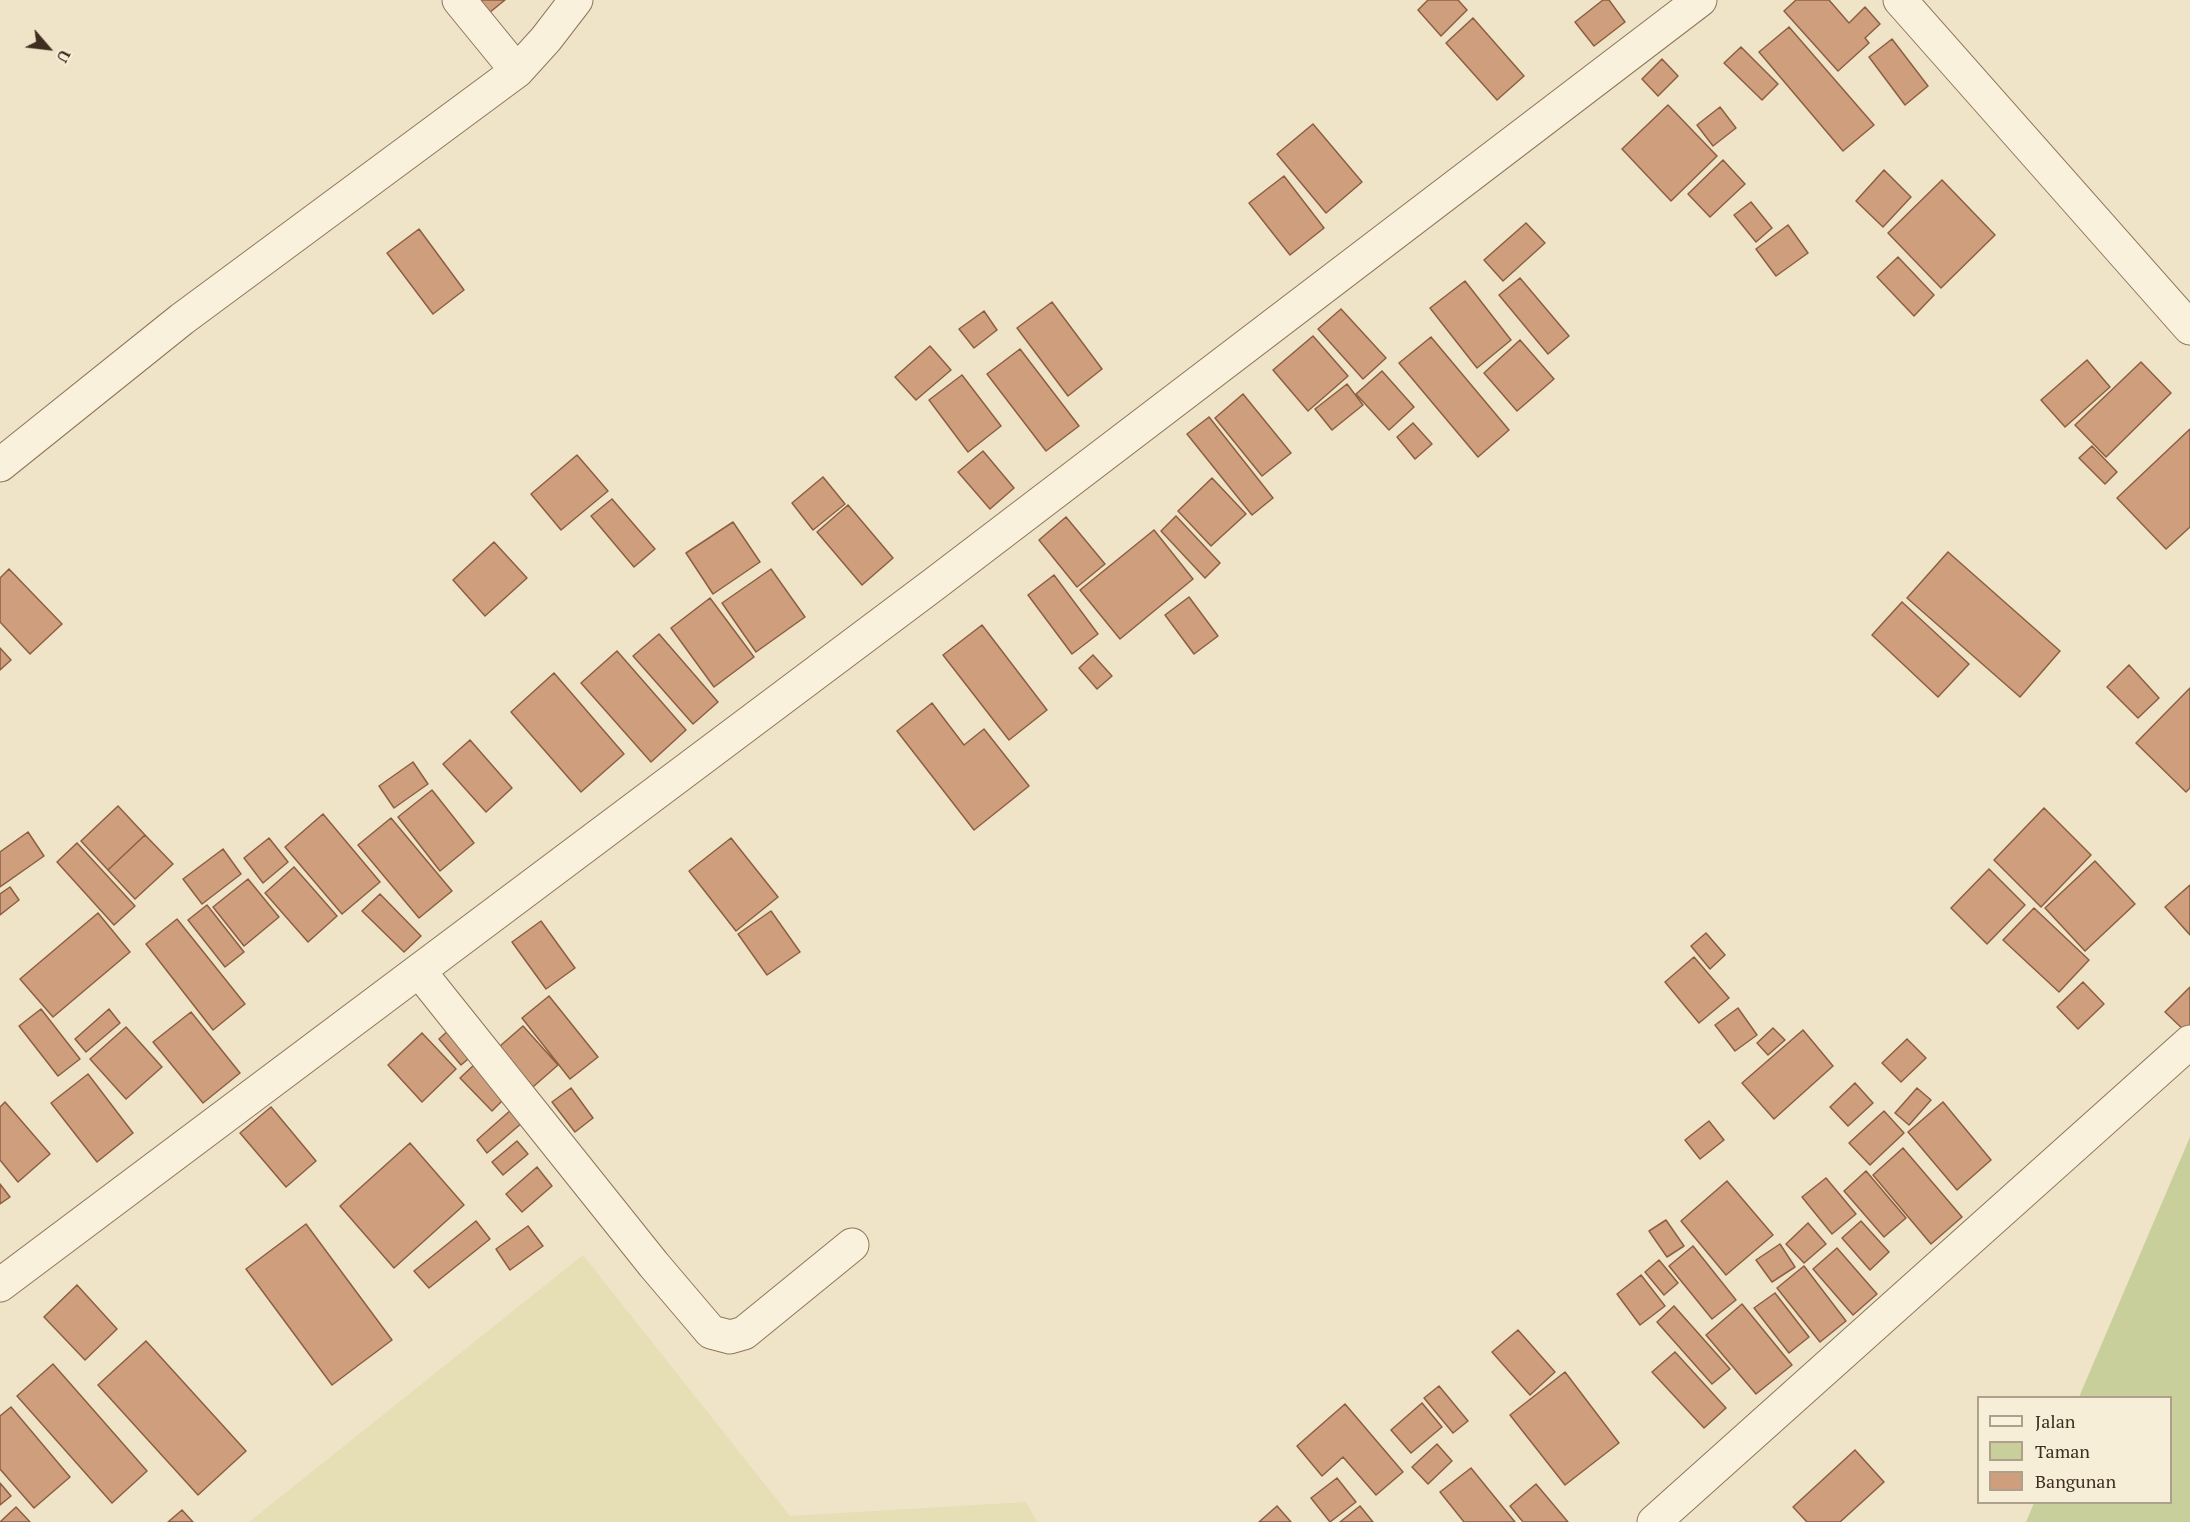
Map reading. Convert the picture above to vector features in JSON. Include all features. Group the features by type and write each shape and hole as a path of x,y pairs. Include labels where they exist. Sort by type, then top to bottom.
{"street":[{"path":"459,0 517,71"},
{"path":"0,465 182,319 517,71 546,39 576,0"},
{"path":"0,1285 933,585 1700,0"},
{"path":"1900,0 2190,328"},
{"path":"419,971 654,1265 711,1332 730,1337 744,1333 852,1245"},
{"path":"1654,1522 2190,1042"}],"shaded area":[{"path":"583,1255 790,1516 1026,1502 1037,1522 249,1522"}],"green space":[{"path":"2190,1137 2190,1522 2026,1522 2034,1504 2172,1504 2172,1396 2079,1396"}],"building":[{"path":"470,0 505,0 484,17"},
{"path":"1428,0 1458,0 1467,10 1441,36 1418,10"},
{"path":"1603,0 1609,0 1625,22 1594,46 1575,22"},
{"path":"1796,0 1829,0 1849,23 1865,7 1880,24 1865,38 1869,43 1838,71 1784,11"},
{"path":"1473,18 1524,76 1497,100 1446,43"},
{"path":"1789,27 1874,125 1843,151 1759,52"},
{"path":"1892,39 1928,86 1905,105 1869,57"},
{"path":"1741,47 1778,84 1762,100 1724,63"},
{"path":"1662,59 1678,76 1658,96 1642,79"},
{"path":"1668,105 1717,156 1671,201 1622,149"},
{"path":"1720,107 1736,128 1713,146 1697,125"},
{"path":"1313,124 1362,182 1326,213 1277,154"},
{"path":"1723,160 1745,184 1710,217 1688,194"},
{"path":"1884,170 1911,197 1883,227 1856,201"},
{"path":"1284,176 1324,228 1290,255 1249,203"},
{"path":"1942,180 1995,235 1941,288 1888,233"},
{"path":"1751,202 1772,228 1756,242 1734,215"},
{"path":"1526,223 1545,243 1503,281 1484,260"},
{"path":"1788,225 1808,253 1776,276 1756,249"},
{"path":"419,229 464,290 433,314 387,253"},
{"path":"1898,257 1934,295 1914,316 1877,277"},
{"path":"1520,278 1569,336 1548,354 1499,295"},
{"path":"1465,281 1511,340 1477,368 1430,308"},
{"path":"1052,302 1102,369 1068,396 1017,328"},
{"path":"1341,309 1386,358 1363,379 1318,329"},
{"path":"984,311 997,330 974,348 959,329"},
{"path":"1313,336 1348,376 1308,411 1273,370"},
{"path":"1431,337 1509,430 1478,457 1399,363"},
{"path":"1520,340 1554,379 1517,411 1484,373"},
{"path":"930,346 951,370 916,400 895,377"},
{"path":"1020,349 1079,426 1046,451 987,374"},
{"path":"2087,360 2110,387 2065,427 2041,400"},
{"path":"2141,362 2171,393 2106,457 2075,425"},
{"path":"1382,371 1414,407 1389,430 1356,394"},
{"path":"962,375 1001,426 968,452 929,400"},
{"path":"1347,384 1363,405 1332,430 1315,409"},
{"path":"1243,394 1291,453 1262,476 1215,418"},
{"path":"1209,417 1273,498 1252,515 1187,434"},
{"path":"1413,423 1432,444 1415,459 1397,437"},
{"path":"2190,429 2190,527 2166,549 2117,498"},
{"path":"2092,446 2117,472 2105,484 2079,458"},
{"path":"983,451 1014,488 990,509 958,472"},
{"path":"577,455 608,491 561,530 531,494"},
{"path":"823,477 845,504 813,530 792,503"},
{"path":"1212,478 1246,514 1211,546 1178,511"},
{"path":"612,499 655,549 634,567 591,516"},
{"path":"848,505 893,558 862,585 817,532"},
{"path":"1176,516 1220,563 1205,578 1161,531"},
{"path":"1066,517 1105,564 1077,587 1039,540"},
{"path":"733,522 760,562 713,594 686,553"},
{"path":"1154,530 1193,579 1120,639 1080,590"},
{"path":"494,542 527,578 485,616 453,580"},
{"path":"1948,552 2060,651 2020,697 1907,598"},
{"path":"9,569 62,624 30,654 0,622 0,578"},
{"path":"771,569 805,617 756,652 722,603"},
{"path":"1054,575 1098,634 1072,654 1028,595"},
{"path":"1189,597 1218,636 1194,654 1165,615"},
{"path":"710,598 754,657 714,687 671,628"},
{"path":"1902,602 1969,664 1938,697 1872,635"},
{"path":"982,625 1047,710 1009,740 943,655"},
{"path":"659,634 718,702 693,724 633,656"},
{"path":"0,648 11,660 0,670"},
{"path":"617,651 686,730 651,762 581,683"},
{"path":"1093,655 1112,676 1097,689 1079,668"},
{"path":"2129,665 2159,698 2138,718 2107,687"},
{"path":"554,673 624,754 581,792 511,712"},
{"path":"2190,688 2190,788 2186,792 2136,743"},
{"path":"932,703 964,745 984,729 1029,786 974,830 897,731"},
{"path":"470,740 512,788 486,812 443,764"},
{"path":"413,762 428,784 394,808 379,786"},
{"path":"432,790 474,843 440,871 398,817"},
{"path":"118,806 145,835 108,870 81,841"},
{"path":"2044,808 2091,855 2041,907 1994,860"},
{"path":"323,814 380,882 342,914 285,847"},
{"path":"391,818 452,891 419,918 358,845"},
{"path":"28,832 44,856 0,887 0,852"},
{"path":"145,835 173,864 135,899 108,870"},
{"path":"269,838 288,862 263,883 244,858"},
{"path":"731,838 778,897 736,931 689,871"},
{"path":"77,843 135,906 114,925 57,862"},
{"path":"223,849 241,874 202,904 183,879"},
{"path":"2095,861 2135,904 2085,951 2045,908"},
{"path":"294,867 337,916 308,942 265,893"},
{"path":"1989,869 2025,905 1987,944 1951,908"},
{"path":"248,879 279,917 244,946 213,907"},
{"path":"2190,885 2190,935 2165,907"},
{"path":"10,887 19,900 0,915 0,894"},
{"path":"380,894 421,936 404,952 362,911"},
{"path":"207,905 244,952 225,967 188,920"},
{"path":"2034,908 2089,960 2059,992 2003,940"},
{"path":"771,911 800,952 767,975 738,934"},
{"path":"98,913 130,952 53,1017 20,979"},
{"path":"177,919 245,1004 213,1030 146,944"},
{"path":"541,921 575,968 546,989 512,942"},
{"path":"1706,933 1725,955 1710,969 1691,946"},
{"path":"1694,957 1729,998 1699,1023 1665,982"},
{"path":"2083,982 2104,1004 2078,1029 2057,1007"},
{"path":"2190,987 2190,1031 2187,1033 2165,1012"},
{"path":"549,996 598,1057 570,1079 522,1018"},
{"path":"1738,1008 1757,1035 1735,1051 1715,1025"},
{"path":"41,1009 80,1059 58,1076 19,1026"},
{"path":"109,1009 120,1023 86,1052 75,1039"},
{"path":"191,1012 240,1073 203,1103 153,1042"},
{"path":"523,1026 558,1065 526,1093 492,1053"},
{"path":"126,1027 162,1067 126,1099 90,1059"},
{"path":"451,1028 474,1054 461,1065 439,1039"},
{"path":"1773,1028 1785,1040 1768,1055 1757,1043"},
{"path":"1803,1030 1833,1066 1774,1119 1742,1083"},
{"path":"422,1033 456,1069 422,1102 388,1065"},
{"path":"1907,1039 1926,1058 1901,1082 1882,1063"},
{"path":"476,1063 508,1095 492,1111 460,1078"},
{"path":"88,1074 133,1133 97,1162 51,1103"},
{"path":"1855,1083 1873,1103 1848,1126 1830,1107"},
{"path":"571,1088 593,1118 575,1132 552,1102"},
{"path":"1917,1088 1931,1100 1909,1125 1895,1113"},
{"path":"5,1102 50,1154 18,1182 0,1160 0,1107"},
{"path":"1943,1102 1991,1160 1957,1190 1908,1132"},
{"path":"271,1107 316,1161 286,1187 240,1133"},
{"path":"512,1109 523,1122 487,1153 477,1140"},
{"path":"1884,1111 1904,1133 1870,1165 1849,1143"},
{"path":"1709,1121 1724,1140 1700,1159 1685,1140"},
{"path":"517,1141 528,1154 503,1175 492,1162"},
{"path":"410,1143 464,1205 394,1268 340,1206"},
{"path":"1903,1148 1962,1217 1931,1244 1873,1175"},
{"path":"537,1167 552,1186 522,1212 506,1194"},
{"path":"1866,1171 1906,1218 1884,1237 1844,1191"},
{"path":"1826,1178 1856,1214 1832,1234 1802,1197"},
{"path":"1727,1181 1773,1235 1726,1275 1681,1221"},
{"path":"0,1184 10,1197 0,1204"},
{"path":"1666,1220 1684,1246 1667,1257 1649,1231"},
{"path":"476,1221 490,1239 429,1288 414,1271"},
{"path":"1861,1221 1889,1252 1870,1270 1842,1238"},
{"path":"1808,1223 1826,1244 1804,1263 1786,1244"},
{"path":"306,1224 392,1340 332,1385 246,1269"},
{"path":"528,1226 543,1246 510,1270 496,1249"},
{"path":"1780,1244 1795,1267 1772,1282 1756,1260"},
{"path":"1693,1246 1736,1300 1712,1319 1669,1266"},
{"path":"1837,1248 1877,1294 1853,1315 1813,1269"},
{"path":"1659,1260 1678,1283 1664,1295 1645,1272"},
{"path":"1804,1266 1846,1321 1820,1342 1777,1288"},
{"path":"1641,1275 1665,1306 1640,1325 1617,1294"},
{"path":"77,1285 117,1329 85,1360 44,1317"},
{"path":"1775,1293 1809,1337 1789,1353 1754,1308"},
{"path":"1742,1304 1792,1365 1756,1394 1706,1335"},
{"path":"1674,1306 1730,1369 1712,1384 1657,1322"},
{"path":"1518,1330 1555,1372 1530,1395 1492,1352"},
{"path":"146,1341 246,1451 198,1495 98,1385"},
{"path":"1675,1352 1726,1408 1704,1428 1652,1372"},
{"path":"53,1364 147,1471 112,1503 17,1396"},
{"path":"1565,1372 1619,1443 1565,1485 1510,1415"},
{"path":"1439,1386 1468,1421 1453,1433 1424,1398"},
{"path":"1422,1403 1442,1427 1411,1453 1391,1430"},
{"path":"1345,1404 1403,1472 1376,1495 1343,1457 1322,1476 1297,1446"},
{"path":"11,1407 70,1477 34,1508 0,1469 0,1416"},
{"path":"1437,1444 1452,1461 1428,1484 1412,1467"},
{"path":"1855,1450 1884,1482 1840,1522 1807,1522 1793,1507"},
{"path":"1471,1468 1515,1522 1464,1522 1440,1492"},
{"path":"1337,1478 1356,1502 1330,1522 1311,1498"},
{"path":"0,1483 11,1496 0,1505"},
{"path":"1536,1484 1568,1522 1523,1522 1510,1506"},
{"path":"1277,1506 1291,1522 1259,1522"},
{"path":"1360,1506 1373,1522 1340,1522"},
{"path":"16,1507 30,1522 0,1522"},
{"path":"182,1510 193,1522 168,1522"}]}
